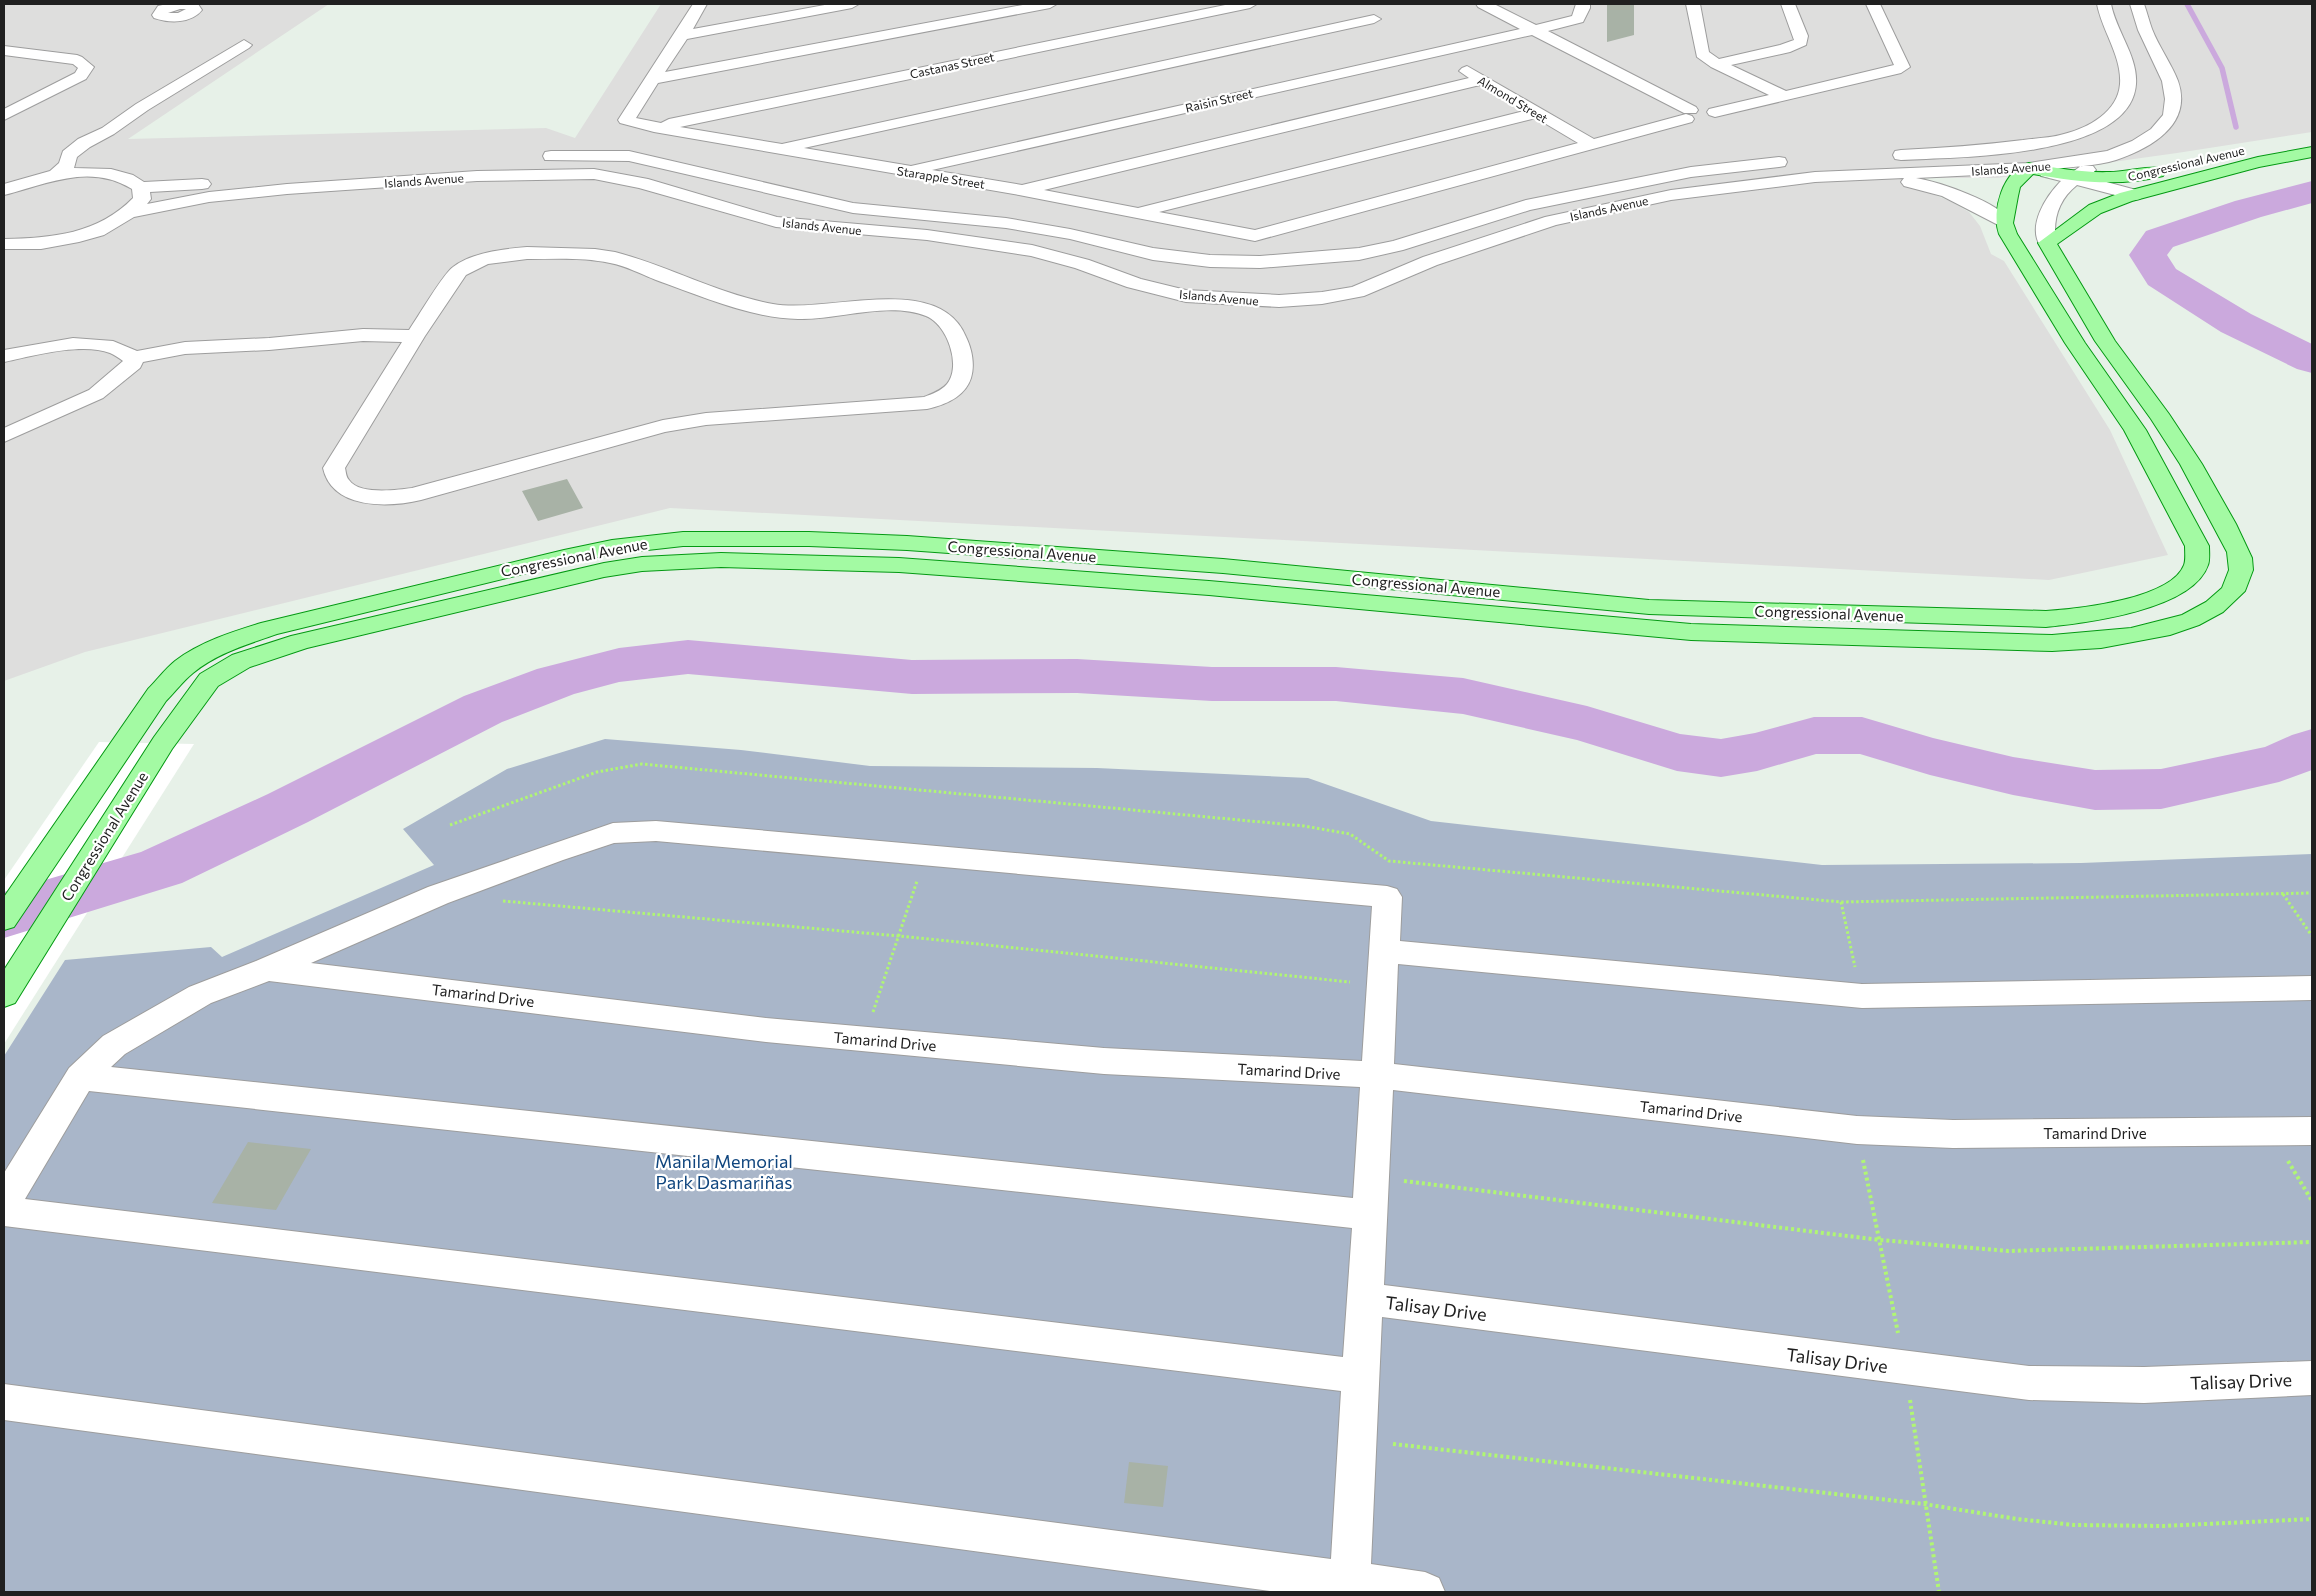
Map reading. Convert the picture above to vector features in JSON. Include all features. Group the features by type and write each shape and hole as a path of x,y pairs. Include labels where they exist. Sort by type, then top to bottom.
{"main road":[{"name":"Congressional Avenue","path":"2076,178 2109,179 2139,176 2253,148 2312,139"},
{"name":"Congressional Avenue","path":"203,669 241,661 275,648 568,578 642,564 721,560 899,565 1190,586 1691,632 2052,643 2108,640 2162,629 2198,615 2224,600 2233,590 2238,580 2242,568 2240,555 2212,499 2169,429 2106,342 2047,243 2095,209 2134,195 2258,162 2312,152"},
{"path":"2004,223 2012,186 2029,168"},
{"name":"Congressional Avenue","path":"4,995 163,743 203,669 232,640 301,620 612,547 683,539 907,543 1222,566 1649,607 1714,610 2046,619 2087,616 2133,606 2177,586 2192,574 2199,561 2197,546 2135,430 2074,343 2015,248 2004,223"},
{"path":"4,919 158,695 203,669"}],"street":[{"path":"653,79 700,4"},
{"path":"682,35 852,4"},
{"path":"653,79 1050,4"},
{"name":"Castanas Street","path":"654,127 1250,4"},
{"path":"1483,4 1700,118"},
{"name":"Raisin Street","path":"904,171 1534,30 1578,19 1583,4"},
{"path":"1692,4 1702,54 1716,64 1786,97"},
{"path":"1716,64 1785,49 1801,42 1801,36 1788,4"},
{"path":"1593,145 1902,67 1873,4"},
{"name":"Islands Avenue","path":"1883,155 2007,147 2075,136 2107,120 2118,110 2126,91 2127,68 2122,52 2109,26 2104,4"},
{"name":"Islands Avenue","path":"4,244 48,243 73,238 96,230 131,212 217,196 287,189 477,176 594,174 642,183 776,222 927,235 984,242 1057,257 1134,283 1186,296 1279,301 1358,292 1430,262 1551,220 1708,189 1854,174 2029,168 2110,156 2144,141 2158,132 2171,116 2173,99 2170,81 2145,30 2137,4"},
{"path":"775,149 1374,19 1354,8"},
{"path":"54,176 68,165 69,155 84,143 108,131 142,107 244,45"},
{"path":"4,51 77,60 86,67 81,76 4,115"},
{"name":"Almond Street","path":"1433,52 1593,145"},
{"name":"Starapple Street","path":"653,79 626,120 654,127 775,149 1019,190 1255,236 1593,145"},
{"path":"1019,190 1482,80"},
{"path":"1137,212 1537,113"},
{"path":"78,173 111,144 108,131"},
{"path":"2029,168 2075,136"},
{"path":"1932,153 2029,168 2076,178 2134,195"},
{"name":"Islands Avenue","path":"535,156 590,154 629,156 853,208 1006,222 1070,234 1153,254 1210,261 1260,262 1360,254 1397,246 1526,205 1681,173 1797,161"},
{"name":"Congressional Avenue","path":"2047,243 2046,215 2051,203 2076,178 2110,156"},
{"name":"Islands Avenue","path":"141,187 253,180 507,159"},
{"path":"2029,168 2059,193"},
{"path":"4,190 54,176 78,173 118,175 132,180 141,187 142,199 131,212"},
{"path":"1854,174 1917,183 1944,191 1966,200 2004,223"},
{"path":"1526,205 1551,220"},
{"path":"527,253 595,255 615,258 748,304 773,310 799,313 888,307 918,308 935,313 950,324 956,338 964,370 956,386 943,397 927,403 706,419 663,426 413,495 372,497 348,490 338,482 334,468 415,336 459,271 482,260 503,255 527,253"},
{"path":"4,356 60,345 114,347 134,358 185,348 269,344 363,335 415,336"},
{"path":"4,436 96,394 133,364 134,358"},
{"path":"4,1203 80,1077 114,1045 122,1040 200,994 267,968 438,895 613,833 656,831 1387,897 1349,1587"},
{"path":"1384,951 1862,996 2312,988"},
{"name":"Tamarind Drive","path":"267,968 766,1030 1104,1061 1377,1075 1857,1130 1953,1134 2271,1132 2312,1130"},
{"path":"80,1077 1370,1215"},
{"path":"4,1211 1361,1376"},
{"name":"Talisay Drive","path":"1365,1299 1905,1369 2029,1383 2144,1384 2312,1378"},
{"path":"4,1402 1349,1587 1425,1592"}],"path":[{"path":"450,825 597,772 642,764 1304,826 1350,834 1389,861 1841,902 2312,893"},
{"path":"863,1038 925,855"},
{"path":"2283,894 2312,936"},
{"path":"496,901 899,936 1382,986"},
{"path":"1841,902 1862,996"},
{"path":"1857,1130 1905,1369 1924,1504 1939,1592"},
{"path":"2271,1132 2312,1201"},
{"path":"1372,1177 1880,1240 2008,1251 2312,1242"},
{"path":"1357,1440 1924,1504 1992,1515 2082,1525 2143,1527 2312,1519"}],"shaded area":[{"path":"4,4 329,4 128,139 546,128 575,138 661,4 2312,4 2312,132 1997,178 1925,178 1917,188 1950,201 1969,212 1980,226 1991,254 2004,261 2110,430 2168,555 2049,580 670,508 85,652 4,681"}],"green space":[{"name":"Manila Memorial Park Dasmariñas","path":"605,739 741,750 870,766 1097,768 1308,778 1431,821 1822,865 2081,863 2312,854 2312,1592 4,1592 4,1056 65,960 211,947 222,957 434,865 403,829 507,769"}],"pier":[{"path":"99,742 194,744 4,1044 4,880"}],"building":[{"path":"1607,4 1634,4 1634,35 1607,42"},
{"path":"567,479 583,508 538,521 522,491"},
{"path":"248,1142 311,1149 276,1210 212,1203"},
{"path":"1129,1462 1168,1466 1163,1507 1124,1503"}],"waterway":[{"path":"2187,4 2222,68 2236,127"},
{"path":"2312,192 2248,209 2159,239 2148,255 2162,277 2236,323 2312,360"},
{"path":"4,915 161,868 288,808 483,709 556,681 619,665 688,657 912,677 1077,676 1212,684 1336,684 1463,696 1587,724 1677,752 1721,758 1757,752 1814,735 1862,736 1930,756 2013,776 2095,790 2161,789 2279,763 2312,748"}]}
